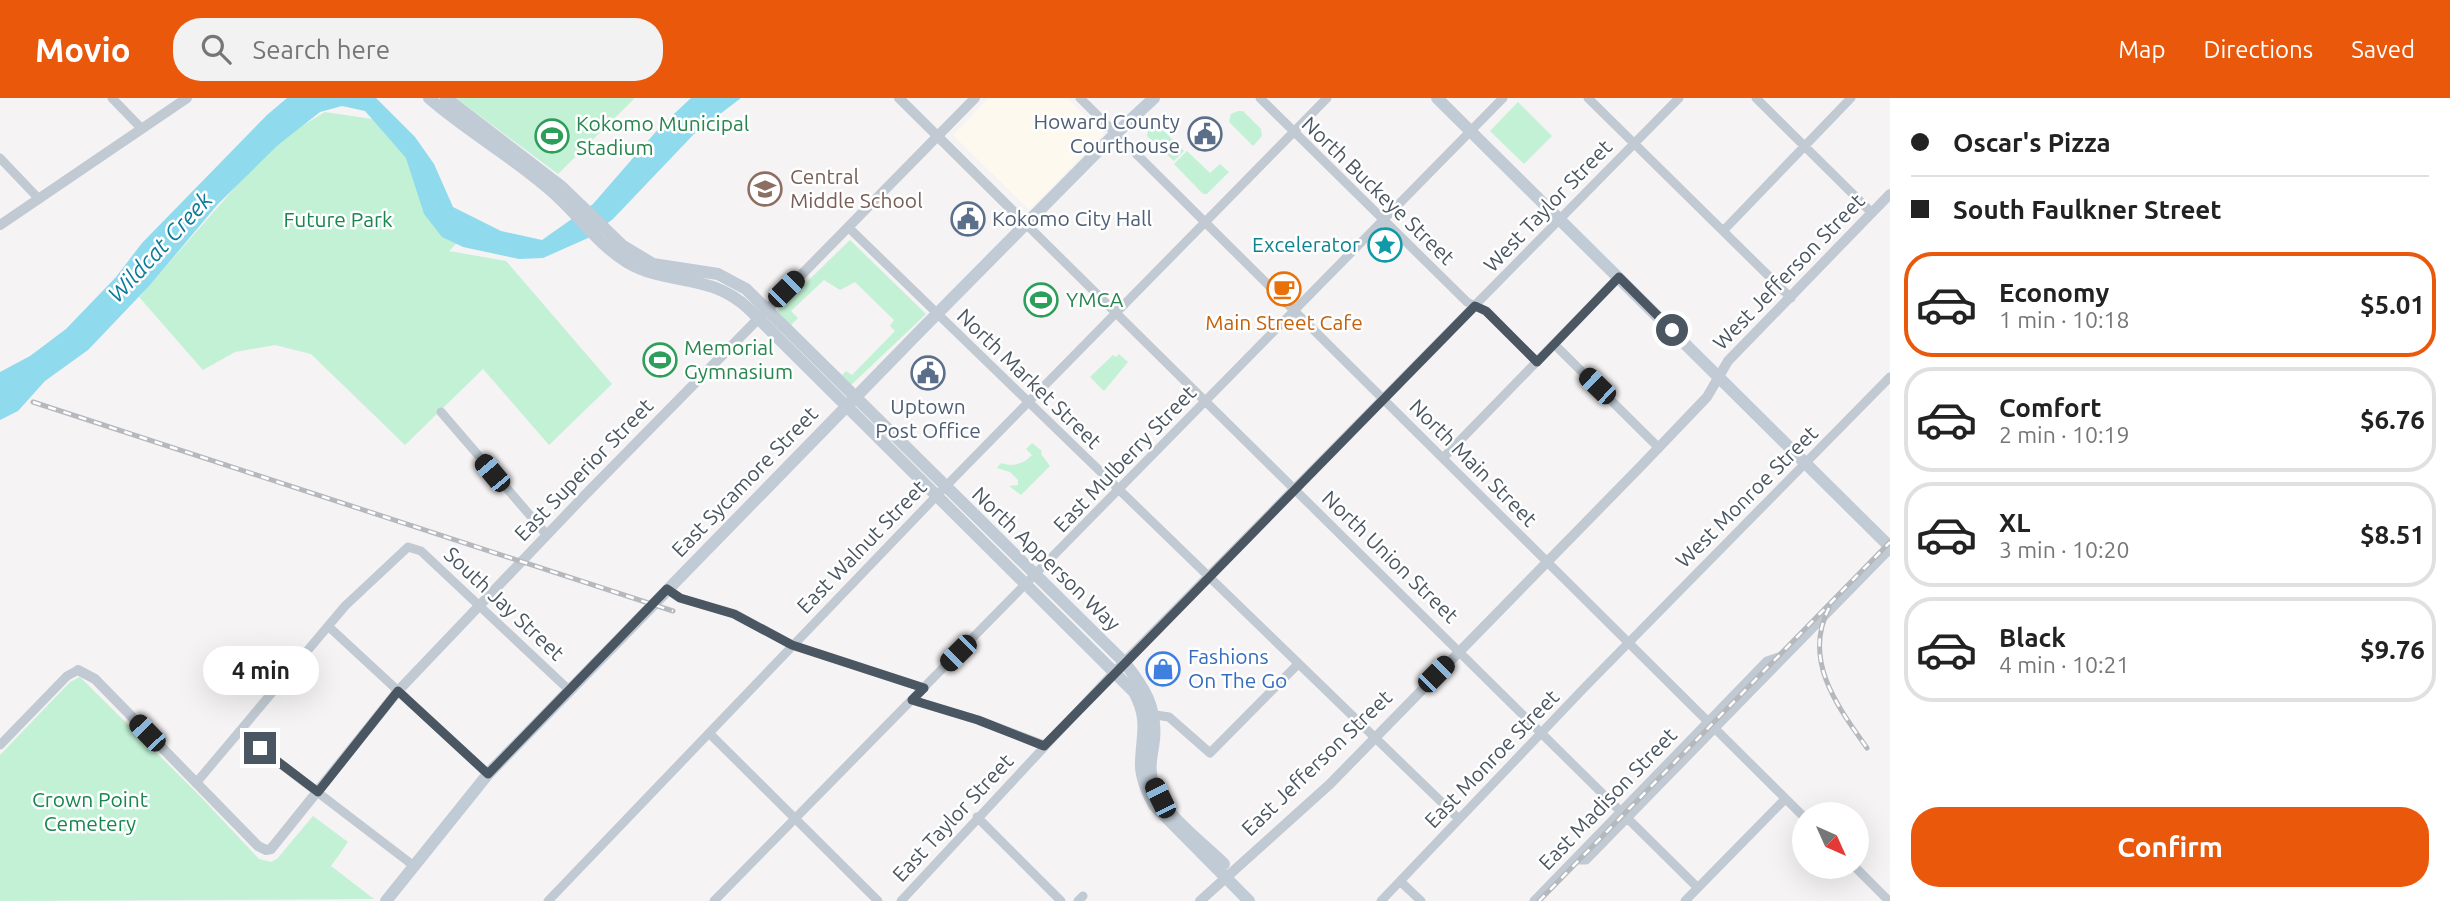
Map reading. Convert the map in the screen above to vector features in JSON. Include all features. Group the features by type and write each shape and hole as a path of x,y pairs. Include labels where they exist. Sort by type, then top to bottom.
{"main road":[{"path":"429,98 562,193"},
{"path":"446,98 562,193"},
{"name":"East Sycamore Street","path":"386,901 488,774 850,402 1154,98"},
{"path":"1437,98 1890,548"},
{"name":"North Apperson Way","path":"562,193 615,246 653,264 729,279 746,289 762,314 1142,685 1149,714 1141,763 1147,791 1162,815 1261,901"},
{"name":"North Apperson Way","path":"1227,874 1249,901"}],"street":[{"path":"113,98 142,129"},
{"path":"0,225 187,98"},
{"path":"898,98 1026,224"},
{"name":"East Superior Street","path":"196,783 258,846 266,850 281,838 398,691 975,98"},
{"name":"North Main Street","path":"1080,98 1792,806"},
{"name":"North Buckeye Street","path":"1260,98 1466,302 1486,311 1537,362"},
{"name":"East Walnut Street","path":"548,901 941,491 1327,98"},
{"name":"East Mulberry Street","path":"714,901 1503,98"},
{"path":"1588,98 1791,298"},
{"name":"West Taylor Street","path":"1384,399 1679,98"},
{"path":"1756,98 1872,213"},
{"path":"1723,230 1852,98"},
{"path":"0,158 39,199"},
{"name":"West Jefferson Street","path":"1546,561 1707,397 1728,361 1890,194"},
{"name":"North Union Street","path":"1026,224 1697,887"},
{"name":"North Market Street","path":"848,227 1459,819"},
{"path":"1443,458 1619,277"},
{"path":"1554,344 1659,448"},
{"name":"West Monroe Street","path":"1629,642 1890,377"},
{"name":"East Taylor Street","path":"901,901 1120,666 1384,399"},
{"path":"441,412 547,535"},
{"name":"South Jay Street","path":"328,626 398,552 412,547 429,558 569,690"},
{"name":"East Madison Street","path":"1534,901 1624,814 1769,660 1786,655 1890,548"},
{"name":"East Jefferson Street","path":"1200,901 1330,783 1546,561"},
{"path":"667,589 680,598 734,614 792,645 924,688"},
{"path":"0,745 67,676 78,670 95,679 196,783 328,626 488,774"},
{"name":"East Monroe Street","path":"1381,901 1629,642"},
{"path":"1149,714 1169,717 1210,753 1298,664"},
{"path":"912,700 978,720 1044,746"},
{"path":"240,733 414,866"},
{"path":"709,733 878,901"},
{"path":"1685,901 1785,799"},
{"path":"977,817 1061,901"},
{"path":"1868,879 1888,897"},
{"path":"1400,881 1421,901"}],"shaded area":[{"path":"989,98 1067,98 1104,134 1029,210 953,135"}],"green space":[{"name":"Kokomo Municipal Stadium","path":"456,98 635,98 558,174"},
{"path":"1518,102 1552,136 1524,164 1490,131"},
{"path":"1243,111 1261,129 1262,136 1253,146 1229,122 1231,114"},
{"name":"Future Park","path":"325,112 385,121 464,236 449,251 506,261 612,384 549,445 483,369 405,445 311,354 275,345 235,352 203,370 139,297 274,143"},
{"path":"1155,122 1184,151 1174,161 1147,136 1148,130"},
{"path":"1187,151 1210,173 1220,164 1229,172 1207,194 1203,194 1174,164"},
{"path":"850,240 926,314 849,387 775,313","holes":["824,280 840,290 855,282 894,320 890,326 895,331 852,375 846,371 842,375 791,325 798,318 791,311"]},
{"path":"1119,354 1128,362 1104,391 1090,377 1113,355 1116,357"},
{"path":"1032,443 1042,451 1041,454 1050,466 1021,495 1009,486 1018,485 1018,480 1010,472 997,468 1001,463 1014,465 1025,461 1032,455 1026,449"},
{"name":"Crown Point Cemetery","path":"80,677 259,859 271,862 277,859 313,816 348,842 331,866 374,899 0,901 0,755 70,682"}],"water":[{"name":"Wildcat Creek","path":"287,98 376,98 415,137 434,164 453,207 501,231 542,240 593,204 660,127 691,98 741,98 694,134 613,219 588,238 543,258 519,259 463,247 442,237 424,214 406,158 365,111 342,106 320,112 278,145 218,204 150,285 88,350 45,381 18,411 0,420 0,372 30,356 66,329 116,277 142,243 267,115"}],"railway":[{"path":"33,402 673,611"},
{"path":"1539,901 1890,542"},
{"path":"1829,608 1819,646 1822,664 1835,699 1867,748"}],"place":[{"name":"Howard County Courthouse","path":"1205,134"},
{"name":"Kokomo Municipal Stadium","path":"552,136"},
{"name":"Central Middle School","path":"765,189"},
{"name":"Kokomo City Hall","path":"968,219"},
{"name":"Excelerator","path":"1385,245"},
{"name":"Main Street Cafe","path":"1284,289"},
{"name":"YMCA","path":"1041,300"},
{"name":"Memorial Gymnasium","path":"660,360"},
{"name":"Uptown Post Office","path":"928,373"},
{"name":"Fashions On The Go","path":"1163,669"}],"route":[{"path":"260,748 318,792 398,691 488,774 667,589 680,598 734,614 792,645 924,688 912,700 978,720 1044,746 1475,306 1486,311 1537,362 1619,277 1672,330"}]}
